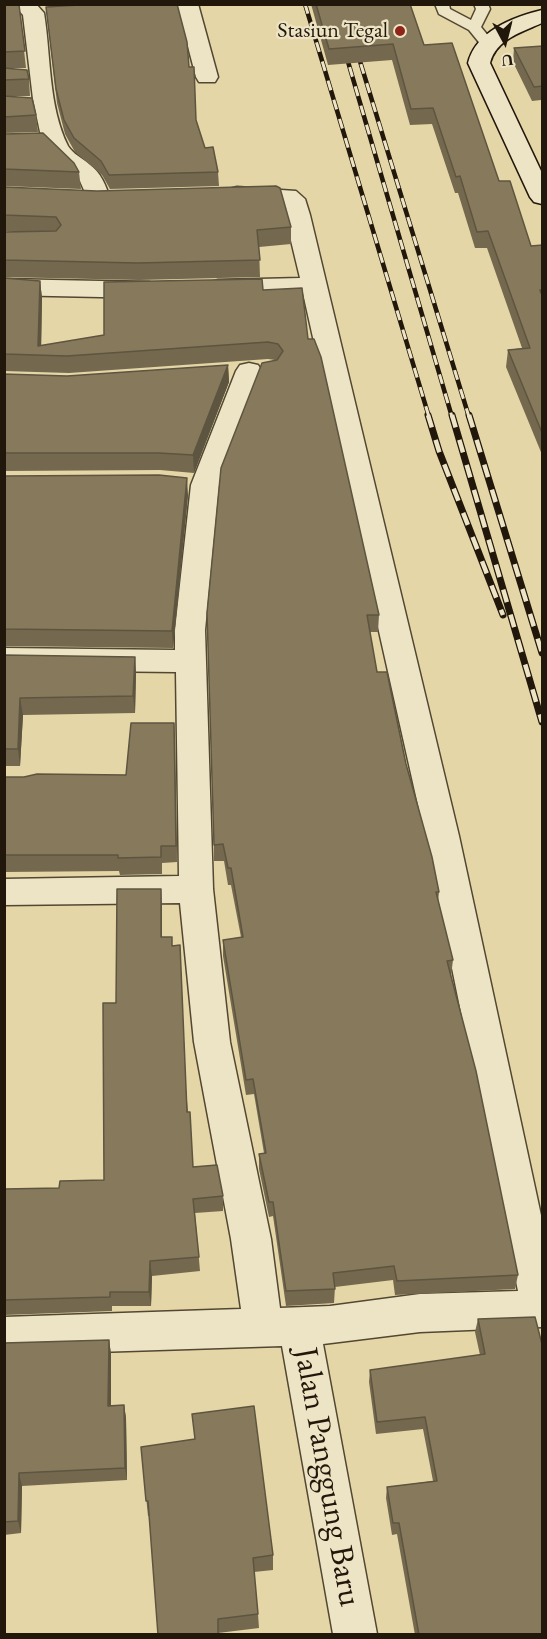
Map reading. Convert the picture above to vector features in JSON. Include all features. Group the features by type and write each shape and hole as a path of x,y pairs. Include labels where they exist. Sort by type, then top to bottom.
{"street":[{"path":"116,9 188,5 207,78"},
{"path":"4,13 28,9 57,12"},
{"path":"28,9 32,77 45,140 91,175 96,199"},
{"path":"532,14 480,35 479,63 543,197"},
{"path":"214,195 278,194 293,199 315,285 442,836 542,1309 420,1313 281,1326 252,1239 212,1042 196,889 190,630 191,484 258,370 217,373"},
{"path":"200,289 315,285"},
{"path":"4,287 168,289"},
{"path":"4,659 191,661"},
{"path":"4,892 196,889"},
{"name":"Jalan Panggung Baru","path":"4,1336 281,1326 355,1635"}],"lane":[{"path":"442,4 444,11 480,35 483,9 481,4"}],"building":[{"path":"4,4 19,5 25,51 4,52"},
{"path":"96,4 177,4 187,42 189,67 194,67 196,120 205,148 213,147 218,172 109,175 101,161 74,138 64,120 56,89 46,7"},
{"path":"316,4 410,4 424,45 452,43 499,181 510,181 531,246 543,245 543,290 540,290 543,298 543,435 508,350 530,348 488,231 477,232 460,176 456,177 433,108 411,109 393,44 329,49"},
{"path":"543,46 543,86 534,87 514,48"},
{"path":"4,68 27,70 29,79 4,80"},
{"path":"4,96 32,98 36,115 4,117"},
{"path":"43,133 74,163 79,172 4,169 4,134"},
{"path":"276,186 280,188 291,227 257,230 260,260 138,263 4,260 4,232 56,231 61,225 56,217 4,215 4,187 97,191"},
{"path":"4,278 40,281 38,346 104,335 104,282 262,279 263,290 302,288 308,339 314,339 321,357 379,615 367,615 377,672 387,672 406,764 432,857 439,892 436,892 453,960 447,961 476,1071 518,1275 397,1281 394,1266 333,1273 335,1289 286,1291 273,1202 269,1202 259,1154 266,1153 253,1079 246,1080 223,940 243,937 231,868 228,868 223,844 214,845 207,613 221,468 262,363 277,360 283,351 278,344 268,342 67,356 4,354"},
{"path":"228,365 193,455 4,453 4,374 67,376"},
{"path":"159,475 187,478 172,631 4,629 4,476"},
{"path":"4,655 135,657 133,696 20,698 18,749 4,749"},
{"path":"131,723 174,723 176,846 161,846 161,857 4,855 4,777 24,777 37,774 126,775"},
{"path":"117,889 161,889 161,937 172,937 172,946 180,945 187,1112 190,1112 193,1167 217,1165 223,1196 193,1199 199,1257 150,1261 149,1292 110,1292 110,1297 4,1300 4,1189 59,1188 60,1181 104,1180 103,1003 116,1003"},
{"path":"535,1317 543,1348 543,1635 419,1635 399,1523 393,1523 387,1487 437,1481 425,1417 377,1422 370,1370 485,1354 478,1319"},
{"path":"109,1340 108,1406 124,1405 125,1468 19,1473 18,1521 4,1522 4,1343"},
{"path":"254,1406 273,1555 253,1558 258,1614 218,1619 218,1635 158,1635 148,1501 146,1501 141,1447 195,1439 192,1414"}],"railway":[{"path":"305,4 429,417"},
{"path":"355,45 469,417"},
{"path":"344,48 452,417"},
{"path":"428,415 439,451 503,615"},
{"path":"452,415 542,722"},
{"path":"469,415 542,653"}],"place":[{"name":"Stasiun Tegal","path":"400,31"}]}
